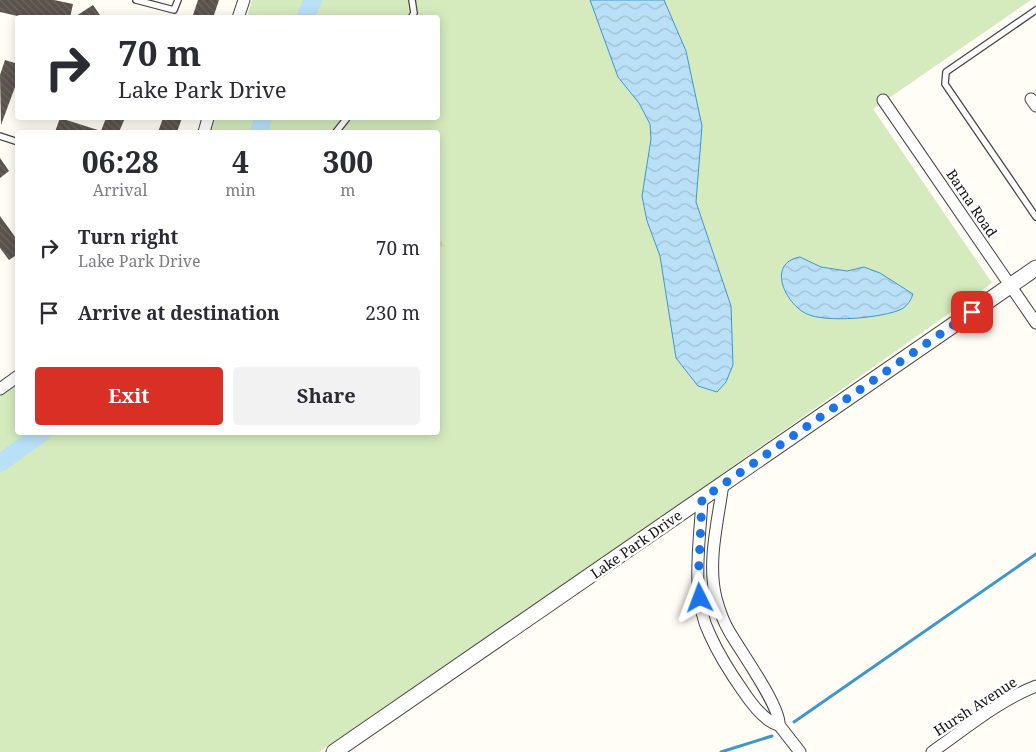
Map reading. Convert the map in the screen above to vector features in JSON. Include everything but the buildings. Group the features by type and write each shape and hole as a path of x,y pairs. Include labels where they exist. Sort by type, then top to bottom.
{"street":[{"path":"239,15 244,0"},
{"name":"Barna Road","path":"883,100 1036,323"},
{"name":"Lake Park Drive","path":"334,752 1036,268"},
{"path":"0,389 15,378"},
{"path":"723,484 714,554 716,597 728,630 768,697 779,720 779,725 800,752"},
{"path":"702,499 698,586 702,611 709,634 748,699 772,723 779,725"},
{"name":"Hursh Avenue","path":"932,752 994,710 1036,686"}],"lane":[{"path":"136,0 174,10 178,0"},
{"path":"412,0 413,15"},
{"path":"1036,10 946,72 944,78 945,84 1036,217"},
{"path":"338,130 345,120"},
{"path":"0,136 15,141"}],"green space":[{"path":"252,0 1031,0 873,109 992,283 674,508 319,752 0,752 0,394 15,383 15,435 440,435 440,130 211,130 214,120 440,120 440,15 248,15"},
{"path":"440,240 451,256 440,264"}],"water":[{"path":"590,0 664,0 686,51 702,126 696,202 731,306 733,365 726,382 717,392 698,386 676,358 660,256 647,221 642,196 651,139 650,124 639,103 618,77"},
{"path":"800,257 821,267 847,271 864,267 880,273 913,294 909,302 902,309 882,315 840,319 816,317 799,309 792,302 782,284 781,275 784,267 790,261"}],"waterway":[{"path":"306,15 313,0"},
{"path":"260,130 262,120"},
{"path":"0,463 39,435"},
{"path":"794,722 1036,554"},
{"path":"721,752 772,736"}],"route":[{"path":"700,598 698,586 702,499 972,312"}]}
